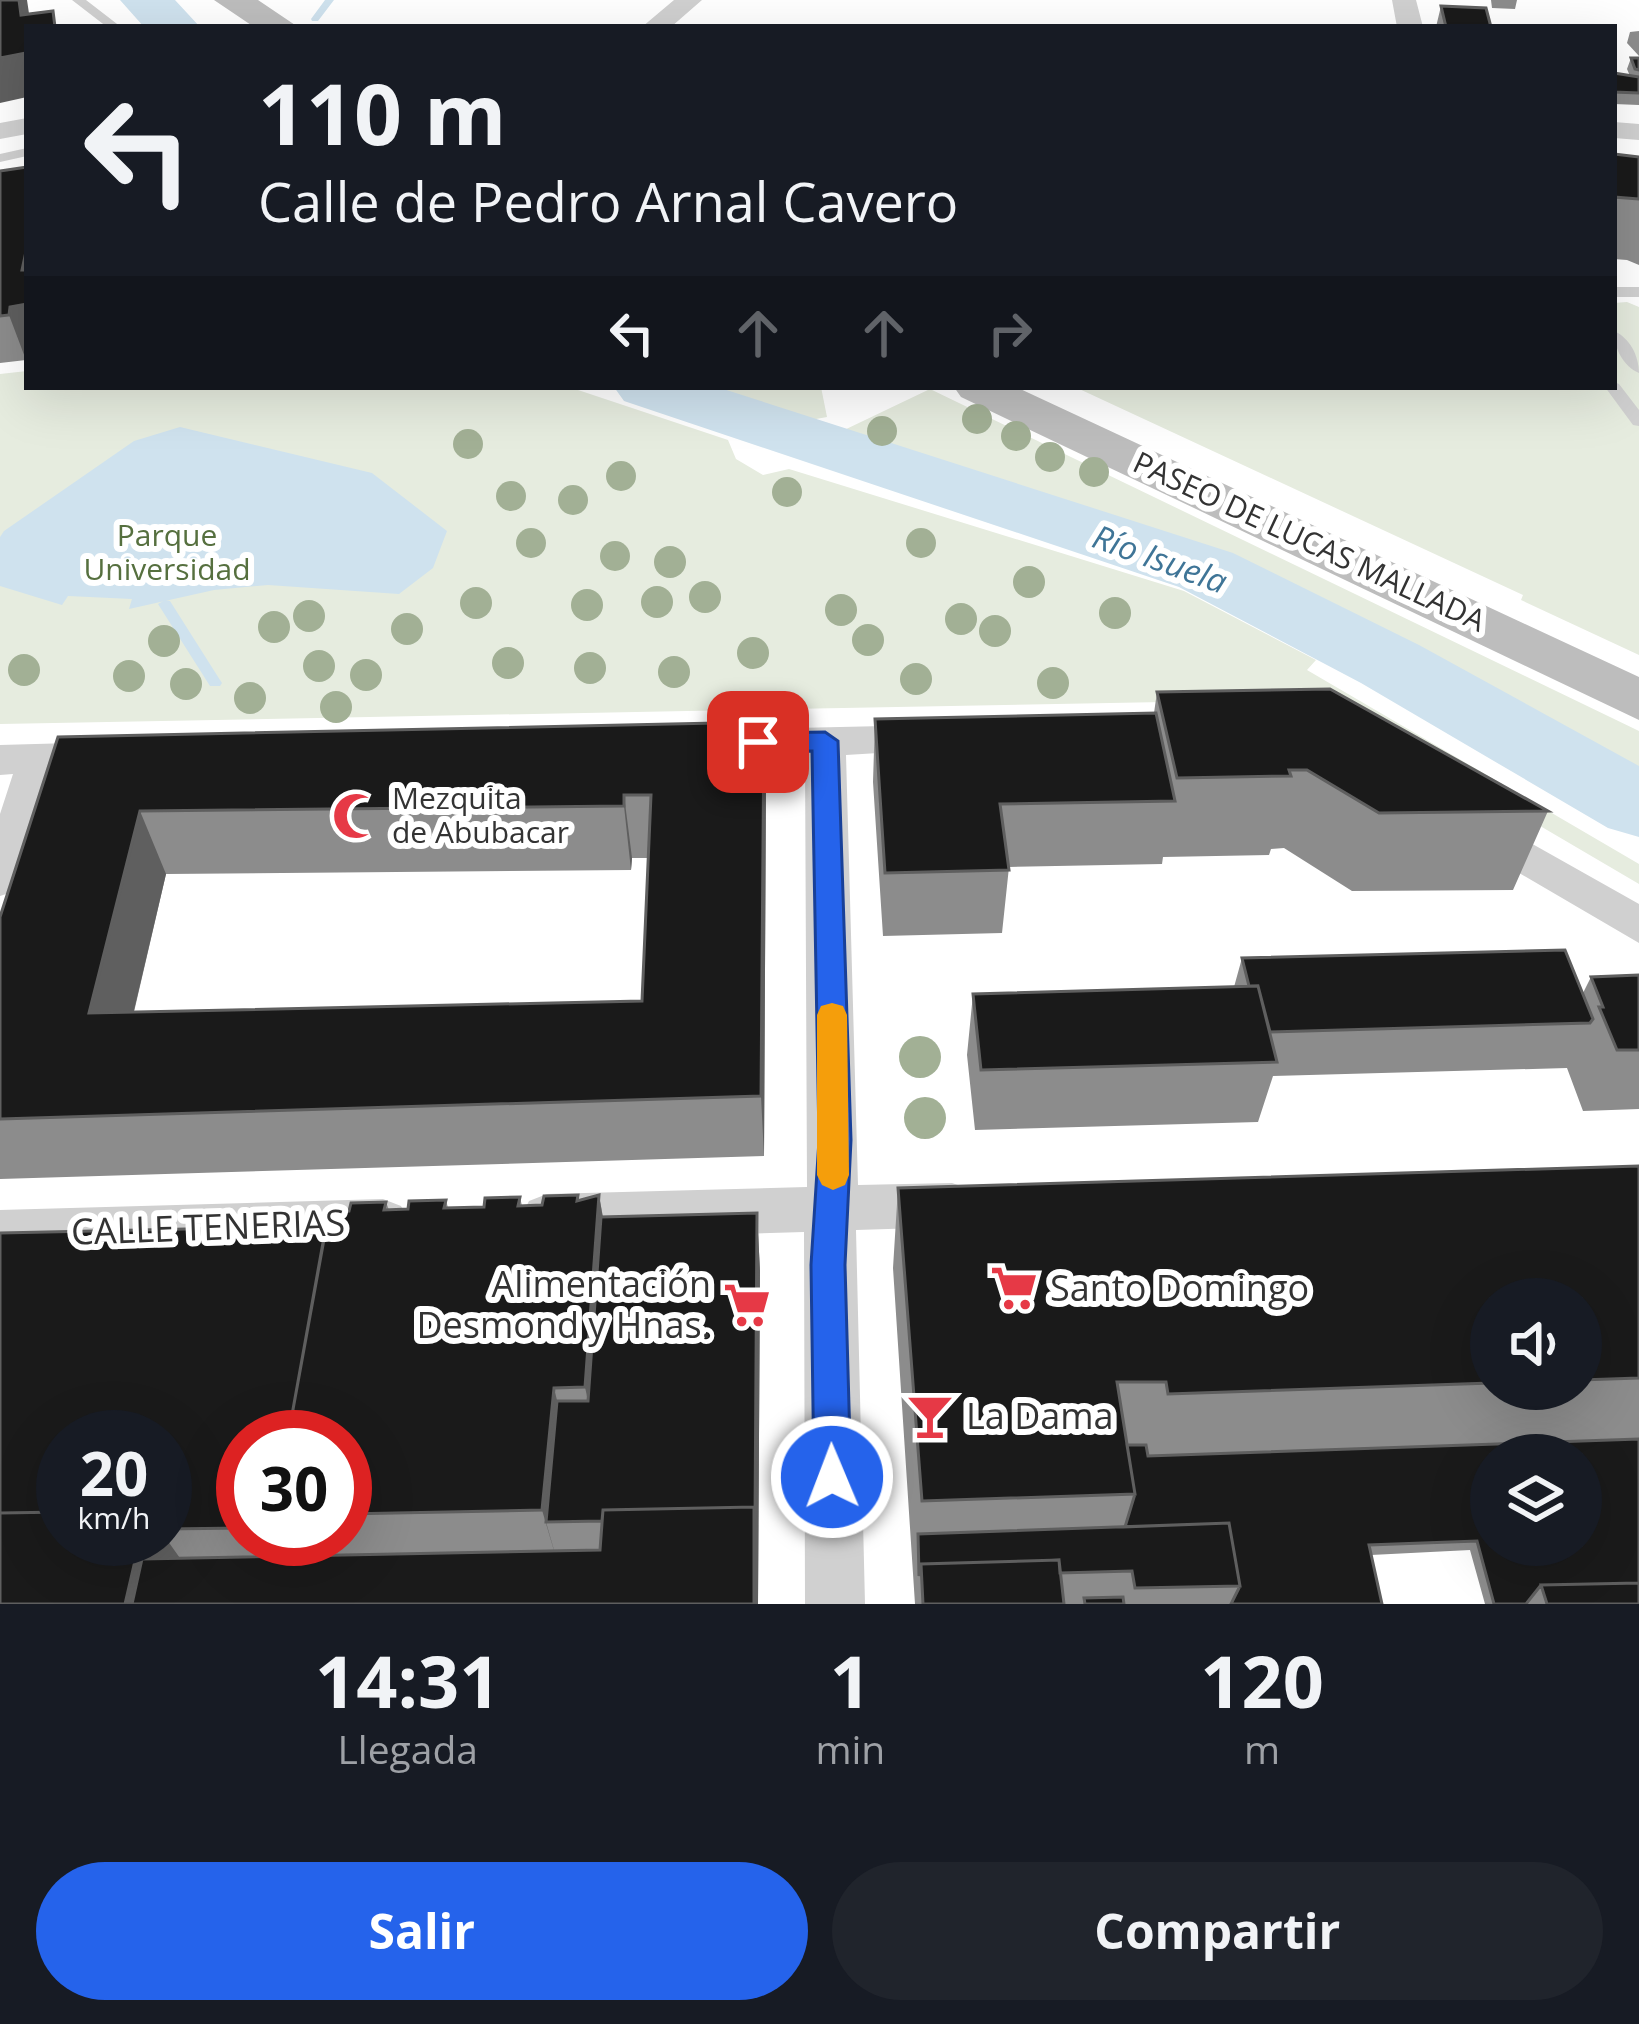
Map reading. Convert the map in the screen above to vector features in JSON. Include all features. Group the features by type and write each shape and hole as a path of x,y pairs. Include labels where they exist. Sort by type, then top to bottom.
{"main road":[{"name":"PASEO DE LUCAS MALLADA","path":"984,390 1639,700"}],"street":[{"path":"664,745 980,738"},
{"path":"825,741 835,1140 828,1265 836,1604"},
{"path":"0,879 20,759 148,756"},
{"path":"1455,816 1639,926"},
{"path":"498,1218 993,1204"},
{"name":"CALLE TENERIAS","path":"0,1233 427,1220"}],"lane":[{"path":"78,0 111,24"},
{"path":"1617,341 1639,368"},
{"path":"1615,390 1639,421"}],"green space":[{"path":"1617,303 1639,307 1639,655 1521,600 1523,595 1081,390 1617,390"},
{"name":"Parque Universidad","path":"24,371 24,390 578,390 728,440 736,459 763,475 789,469 1184,591 1316,660 1307,670 1639,864 1639,884 1324,699 0,724 0,374"},
{"path":"709,390 822,390 827,417 805,421"},
{"path":"932,390 1639,731 1639,779 1416,655 1219,556 840,432"}],"water":[{"path":"180,427 372,473 447,531 433,568 399,594 268,585 214,590 129,609 132,599 68,596 62,605 0,586 4,531 134,441"}],"building":[{"path":"0,0 19,0 21,15 53,11 55,24 24,24 24,53 0,58"},
{"path":"1441,6 1486,8 1490,24 1445,24"},
{"path":"1617,73 1639,77 1639,93 1617,92"},
{"path":"1617,154 1639,157 1639,199 1617,197"},
{"path":"24,167 24,305 10,307 9,315 0,316 0,171"},
{"path":"1330,689 1548,811 1379,813 1307,770 1289,770 1291,776 1177,778 1157,692"},
{"path":"1156,713 1175,801 1000,804 1009,870 885,873 875,719"},
{"path":"764,722 761,1096 0,1119 0,917 58,737","holes":["624,795 651,795 642,1001 89,1013 140,811 624,806"]},
{"path":"1565,950 1593,1019 1590,1023 1270,1032 1258,986 1249,986 1242,958"},
{"path":"1639,975 1639,1050 1617,1050 1591,977"},
{"path":"1258,986 1277,1062 981,1070 973,994"},
{"path":"1639,1166 1639,1378 1602,1379 1602,1278 1470,1278 1470,1384 1168,1394 1166,1382 1117,1382 1135,1494 922,1501 898,1188"},
{"path":"578,1195 577,1201 599,1195 585,1387 554,1388 542,1510 372,1513 372,1410 293,1410 329,1212 349,1211 351,1203 386,1202 384,1210 408,1209 409,1201 446,1200 444,1208 484,1207 485,1198 520,1197 518,1206 542,1205 544,1196"},
{"path":"757,1213 755,1519 754,1507 603,1510 602,1521 546,1522 557,1401 588,1401 601,1217"},
{"path":"326,1226 293,1410 216,1410 216,1528 192,1529 192,1410 36,1410 36,1512 0,1513 0,1233"},
{"path":"1639,1439 1639,1583 1541,1585 1526,1604 1494,1604 1484,1566 1602,1566 1602,1440"},
{"path":"1127,1445 1146,1445 1148,1456 1470,1445 1470,1541 1369,1545 1382,1604 1231,1604 1240,1586 1229,1523 1125,1527 1135,1494"},
{"path":"754,1507 754,1604 132,1604 140,1566 192,1566 192,1558 216,1558 216,1566 372,1566 372,1554 600,1550 603,1510"},
{"path":"36,1512 36,1566 134,1566 125,1604 0,1604 0,1513"},
{"path":"1229,1523 1240,1586 1135,1588 1132,1571 1060,1573 1059,1560 921,1564 919,1576 918,1534"},
{"path":"1059,1560 1064,1604 923,1604 921,1564"},
{"path":"1639,1583 1639,1604 1547,1604 1541,1585"},
{"path":"1123,1597 1124,1604 1085,1604 1084,1598"}],"waterway":[{"name":"Río Isuela","path":"145,0 171,24"},
{"path":"315,19 330,0"},
{"name":"Río Isuela","path":"657,390 1206,570 1390,664 1639,805"},
{"path":"165,604 215,683"}],"slow traffic":[{"path":"832,1015 833,1175"}],"place":[{"name":"Mezquita de Abubacar","path":"356,816"},
{"name":"Santo Domingo","path":"1014,1288"},
{"name":"Alimentación Desmond y Hnas.","path":"747,1305"},
{"name":"La Dama","path":"930,1416"}],"route":[{"path":"758,742 825,741 835,1140 828,1265 832,1477"}]}
